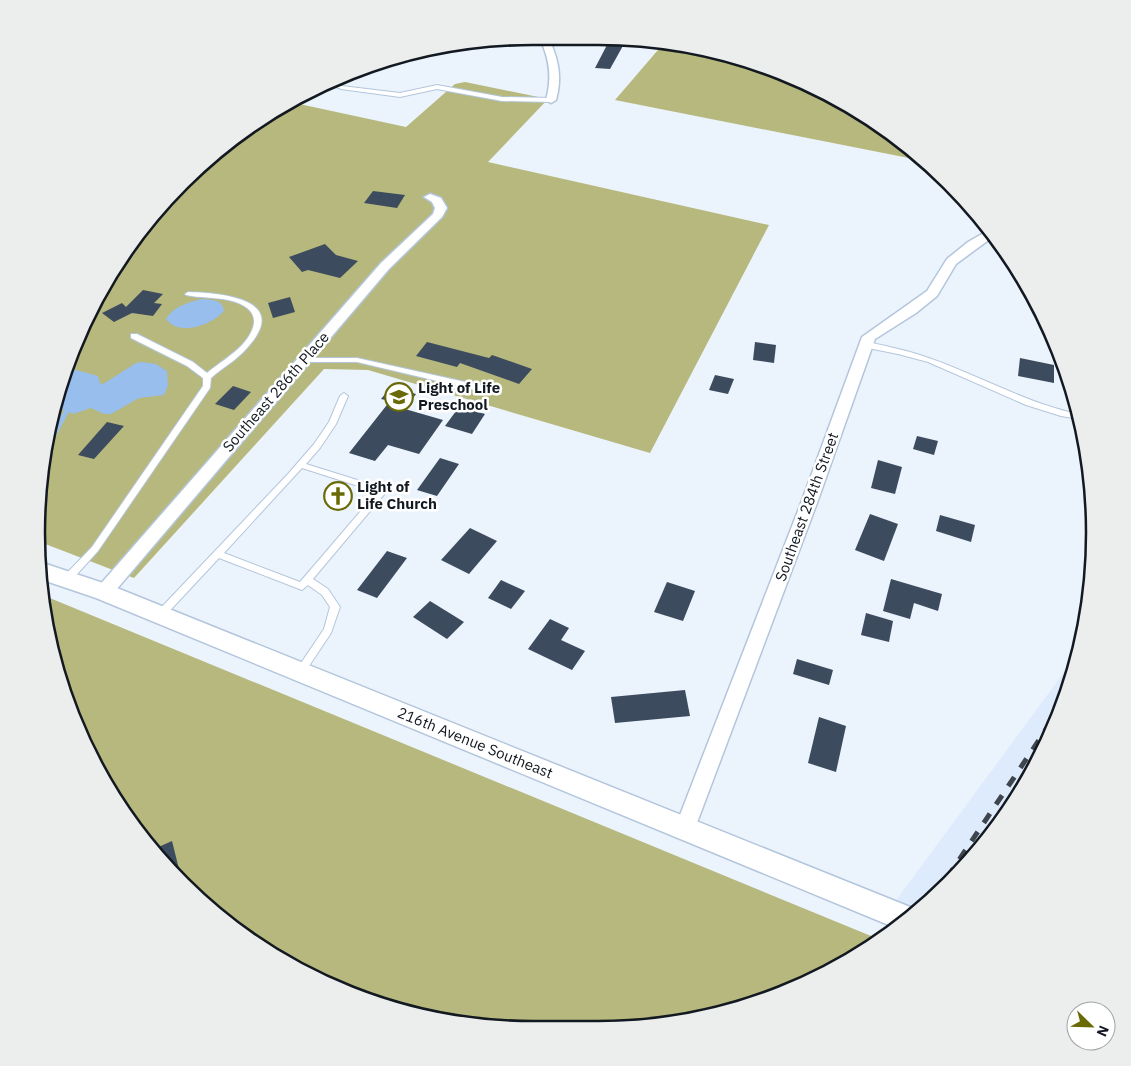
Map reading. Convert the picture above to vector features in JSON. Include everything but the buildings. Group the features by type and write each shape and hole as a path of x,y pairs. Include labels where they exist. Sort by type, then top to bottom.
{"street":[{"path":"547,45 553,57 556,86 551,100"},
{"name":"Southeast 286th Place","path":"104,592 385,266 438,215 441,208 437,200 430,196"},
{"name":"Southeast 284th Street","path":"685,828 809,503 869,338 911,310 932,293 951,262 985,237"},
{"name":"216th Avenue Southeast","path":"47,572 104,592 901,915"}],"lane":[{"path":"339,85 400,95 437,87 502,98 551,100"},
{"path":"188,294 233,297 242,300 256,312 258,318 253,335 245,346 207,376"},
{"path":"134,336 190,364 207,376"},
{"path":"866,345 918,356 950,367 1004,393 1071,415"},
{"path":"304,360 357,360 488,390"},
{"path":"67,579 95,549 207,386 207,376"},
{"path":"160,615 317,446 333,422 344,396"},
{"path":"217,554 302,586 383,491 301,465"},
{"path":"300,672 328,630 335,607 325,592 307,580"}],"shaded area":[{"path":"1066,670 1049,720 1036,749 1004,804 985,830 965,855 920,900 901,915 889,910"}],"green space":[{"path":"659,49 693,54 755,71 814,95 869,127 910,158 615,100"},
{"path":"465,82 548,99 488,162 769,225 650,453 368,370 324,369 134,578 45,544 49,469 54,438 71,376 95,317 110,289 127,262 166,211 211,166 236,146 262,127 300,104 406,127 455,84"},
{"path":"49,598 871,936 842,956 814,971 755,995 693,1012 630,1020 533,1021 469,1017 407,1004 346,984 289,956 236,920 188,878 146,830 110,777 82,720 62,659"}],"water":[{"path":"201,299 219,302 224,311 212,321 195,327 179,327 166,319 177,308"},
{"path":"136,363 156,364 167,371 168,386 164,395 139,398 111,414 104,414 91,408 73,414 62,409 73,369 98,376 100,383 103,384"}],"waterway":[{"path":"56,431 66,412"}],"railway":[{"path":"956,864 1042,735"}],"place":[{"name":"Light of Life Preschool","path":"399,397"},
{"name":"Light of Life Church","path":"338,496"}]}
